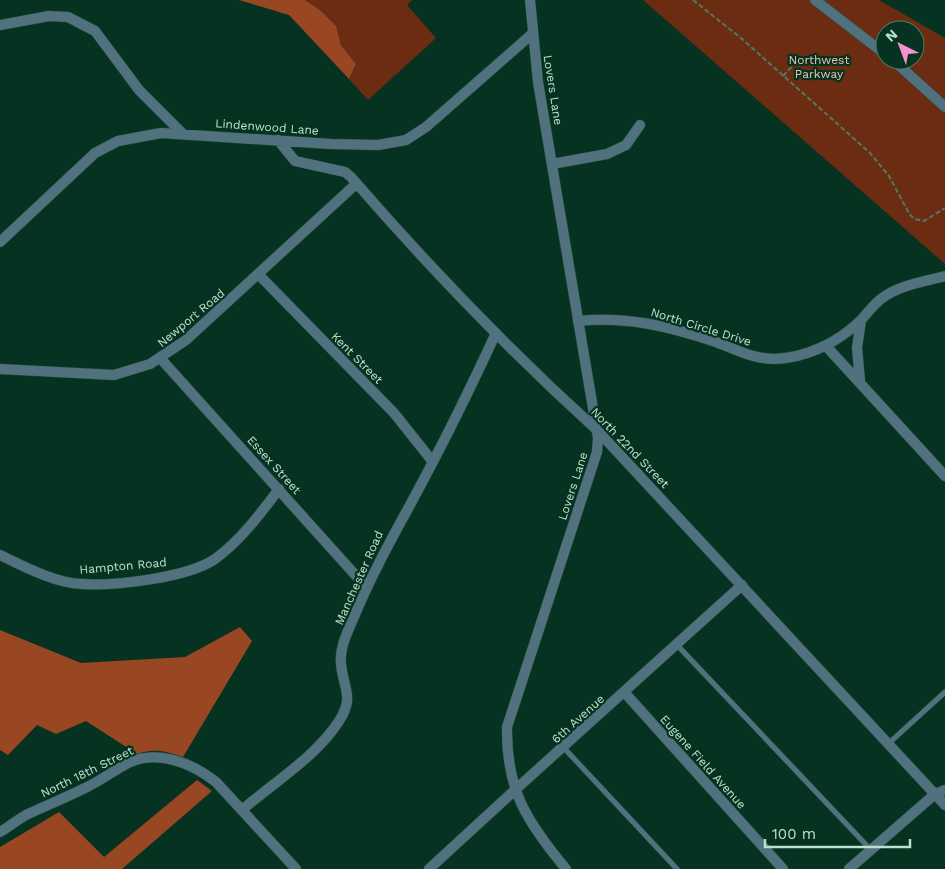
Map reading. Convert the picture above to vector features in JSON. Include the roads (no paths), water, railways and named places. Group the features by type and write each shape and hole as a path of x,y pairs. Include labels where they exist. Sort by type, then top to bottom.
{"street":[{"name":"Lovers Lane","path":"530,0 532,34 552,164 597,430 597,452 537,630 507,727 507,742 515,790 521,807 548,848 566,869"},
{"path":"815,0 875,46"},
{"path":"0,25 49,16 68,17 95,31 140,90 183,134"},
{"name":"Lindenwood Lane","path":"0,242 95,154 118,141 140,136 183,134 378,145 406,140 426,127 532,34"},
{"path":"904,70 945,107"},
{"path":"552,164 607,154 626,145 640,125"},
{"name":"North 22nd Street","path":"278,140 296,160 345,172 496,333 597,430 888,744 940,792 945,805"},
{"name":"Newport Road","path":"4,369 114,375 129,372 161,359 186,340 259,275 356,184"},
{"name":"Kent Street","path":"259,275 394,413 433,462"},
{"name":"North Circle Drive","path":"578,322 603,319 638,320 670,328 750,355 775,359 826,346 845,335 880,300 896,290 944,277"},
{"path":"860,382 857,348 861,320"},
{"name":"Manchester Road","path":"242,810 308,755 332,730 344,714 348,699 341,663 342,647 389,540 433,462 496,333"},
{"path":"826,346 945,476"},
{"name":"Essex Street","path":"161,359 367,588"},
{"path":"0,361 4,369"},
{"name":"Hampton Road","path":"0,555 31,570 81,584 165,577 214,560 229,547 279,489"},
{"name":"6th Avenue","path":"429,869 742,585"},
{"name":"Eugene Field Avenue","path":"625,693 782,869"},
{"name":"North 18th Street","path":"0,832 23,816 99,781 128,763 144,758 161,758 186,763 200,770 216,782 296,869"},
{"path":"849,869 940,792"}],"lane":[{"path":"677,645 871,850"},
{"path":"888,744 945,692"},
{"path":"564,748 677,869"}],"park label":[{"name":"Northwest Parkway","path":"819,67"}]}
